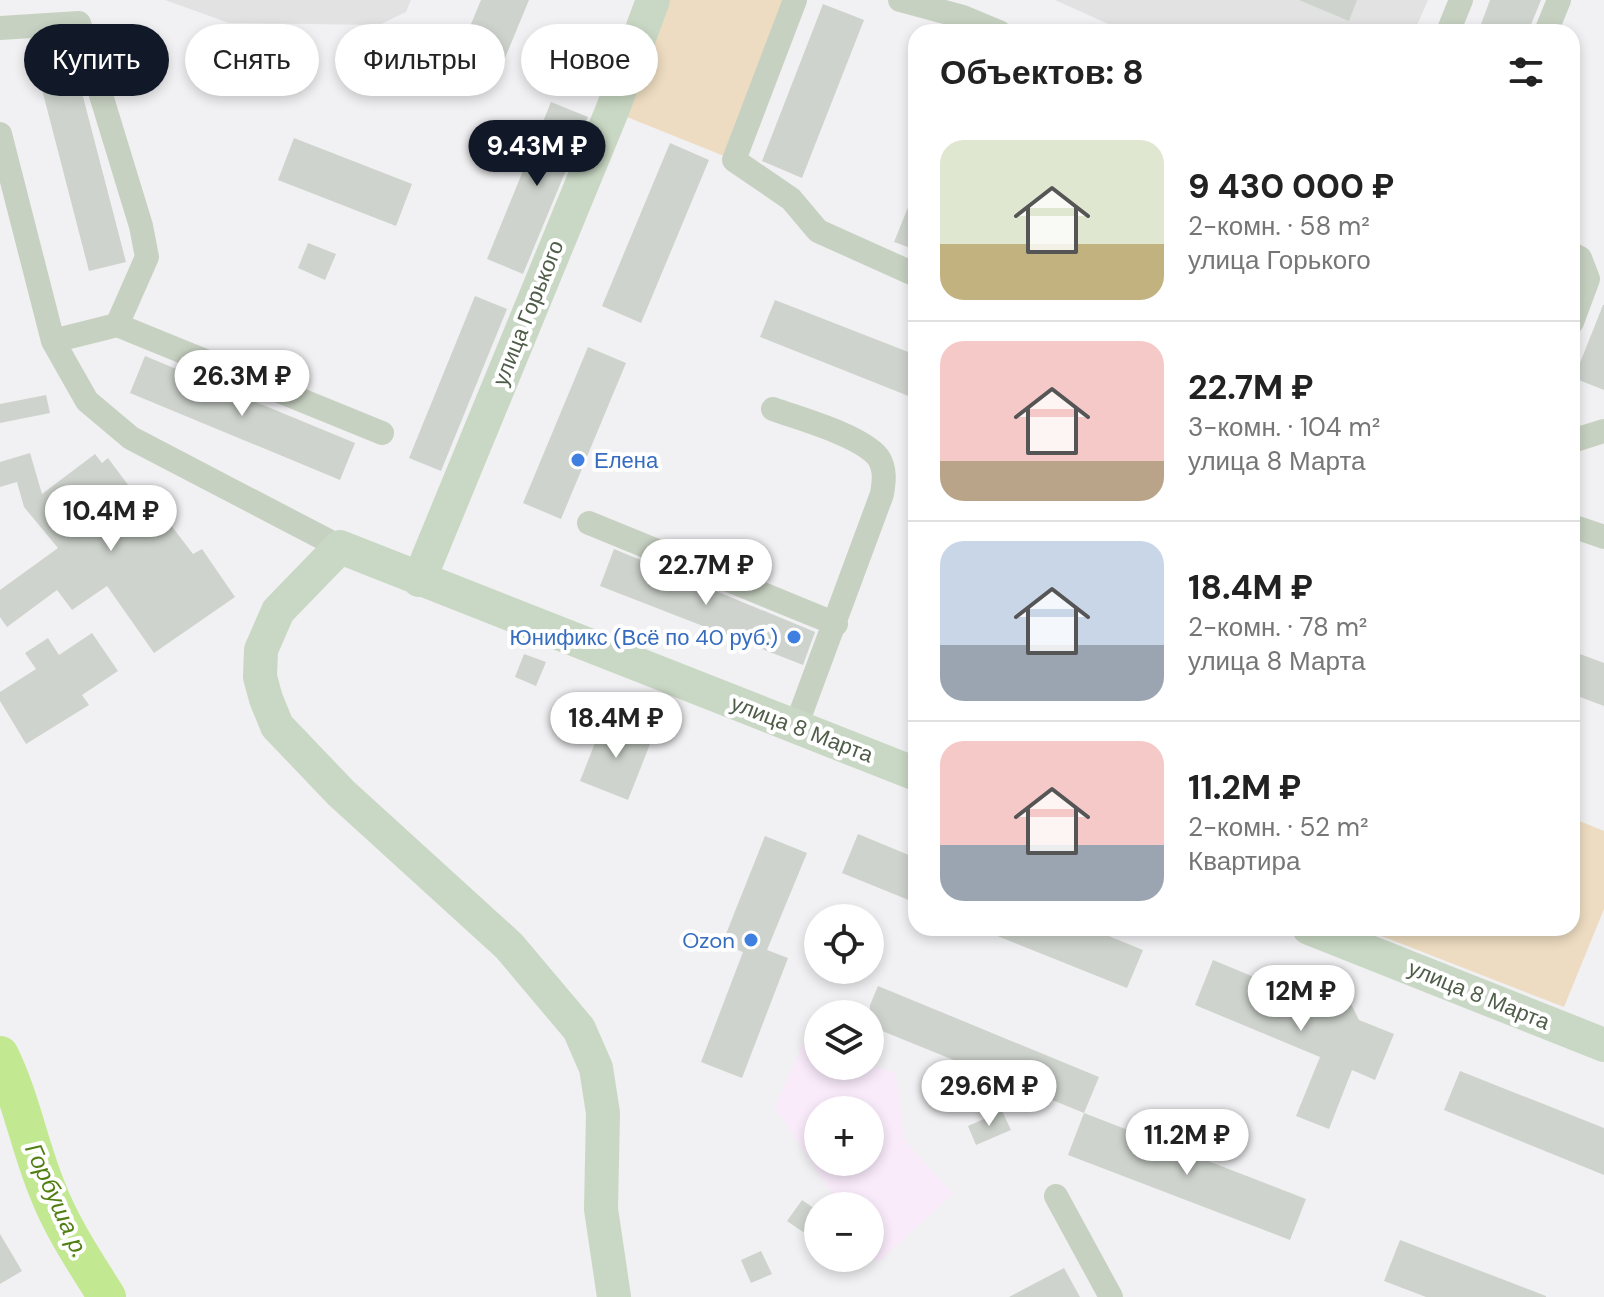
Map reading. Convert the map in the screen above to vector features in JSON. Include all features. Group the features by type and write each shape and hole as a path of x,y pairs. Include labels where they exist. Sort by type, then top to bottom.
{"street":[{"name":"улица Горького","path":"419,580 612,111 653,0"},
{"path":"795,0 734,160 791,199 818,231 908,271"},
{"path":"900,0 980,24"},
{"path":"1451,24 1461,0"},
{"path":"1549,24 1559,0"},
{"path":"0,28 79,23 141,226 147,257 117,325"},
{"path":"0,134 53,341 87,401 131,438 340,547 278,611 261,650 260,677 266,699 277,726 341,793 509,946 579,1029 596,1068 603,1113 601,1209 614,1297"},
{"path":"1580,258 1588,279 1580,300"},
{"path":"53,341 117,325 382,433"},
{"path":"773,409 860,443 878,458 885,475 882,494 836,624 796,726"},
{"path":"1580,438 1604,431"},
{"path":"589,523 836,624"},
{"path":"1580,529 1604,537"},
{"name":"улица 8 Марта","path":"340,547 908,771"},
{"name":"улица 8 Марта","path":"1329,936 1604,1045"},
{"path":"1056,1196 1111,1297"}],"shaded area":[{"path":"165,0 411,0 406,12 381,24 229,23"},
{"path":"653,0 795,0 734,160 612,111 618,96 658,96 658,24 644,24"},
{"path":"1055,0 1428,0 1418,24 1108,24"},
{"path":"1580,821 1604,831 1604,909 1564,1007 1382,936 1580,936"},
{"path":"804,1041 804,1080 884,1080 884,1069 896,1074 904,1140 953,1194 884,1257 884,1192 831,1192 820,1176 884,1176 884,1096 804,1096 804,1151 775,1107"}],"building":[{"path":"481,0 529,0 505,58 505,24 471,24"},
{"path":"1299,0 1357,0 1349,21"},
{"path":"1490,0 1541,0 1531,24 1481,24"},
{"path":"823,4 864,20 802,178 762,161"},
{"path":"44,96 83,96 126,262 89,271"},
{"path":"551,102 588,117 523,274 487,259"},
{"path":"294,138 412,184 396,226 278,180"},
{"path":"670,143 709,160 641,323 602,306"},
{"path":"908,207 908,247 894,242"},
{"path":"308,243 336,254 325,280 298,268"},
{"path":"475,296 507,309 441,471 409,458"},
{"path":"775,300 908,352 908,396 760,337"},
{"path":"1604,305 1604,390 1580,380 1580,363"},
{"path":"588,347 626,363 561,519 523,503"},
{"path":"145,356 355,443 340,480 130,393"},
{"path":"46,395 50,413 0,423 0,404"},
{"path":"30,453 42,494 95,454 102,463 108,458 149,513 157,507 193,554 202,549 235,597 154,653 107,586 72,610 57,590 7,627 0,617 0,590 58,548 24,507 17,482 0,487 0,462"},
{"path":"614,549 815,632 803,665 600,586"},
{"path":"92,633 118,671 82,695 89,705 26,744 0,701 0,692 36,669 25,653 48,638 59,655"},
{"path":"524,654 546,662 536,686 515,677"},
{"path":"1580,654 1604,663 1604,706 1580,697"},
{"path":"604,720 652,739 628,800 580,781"},
{"path":"858,834 908,855 908,900 842,873"},
{"path":"765,836 807,853 767,950 788,958 742,1078 701,1062 743,952 722,944"},
{"path":"997,936 1109,936 1143,950 1127,988"},
{"path":"1213,960 1334,1010 1350,1002 1359,1020 1394,1034 1375,1080 1352,1070 1329,1129 1296,1116 1320,1057 1195,1005"},
{"path":"878,986 1099,1077 1084,1113 884,1032 884,1000 872,1000"},
{"path":"1460,1071 1604,1128 1604,1175 1444,1110"},
{"path":"1002,1111 1011,1130 976,1145 968,1126"},
{"path":"1084,1113 1306,1199 1290,1240 1068,1155"},
{"path":"802,1200 804,1201 804,1233 787,1221"},
{"path":"0,1234 22,1271 0,1284"},
{"path":"1400,1240 1546,1297 1426,1297 1384,1281"},
{"path":"761,1251 772,1274 751,1283 741,1260"},
{"path":"1064,1268 1080,1297 1009,1297"}],"waterway":[{"name":"Горбуша р.","path":"0,1055 53,1203 107,1297"}],"place":[{"name":"Елена","path":"578,460"},
{"name":"Юнификс (Всё по 40 руб.)","path":"794,637"},
{"name":"Ozon","path":"751,940"}]}
